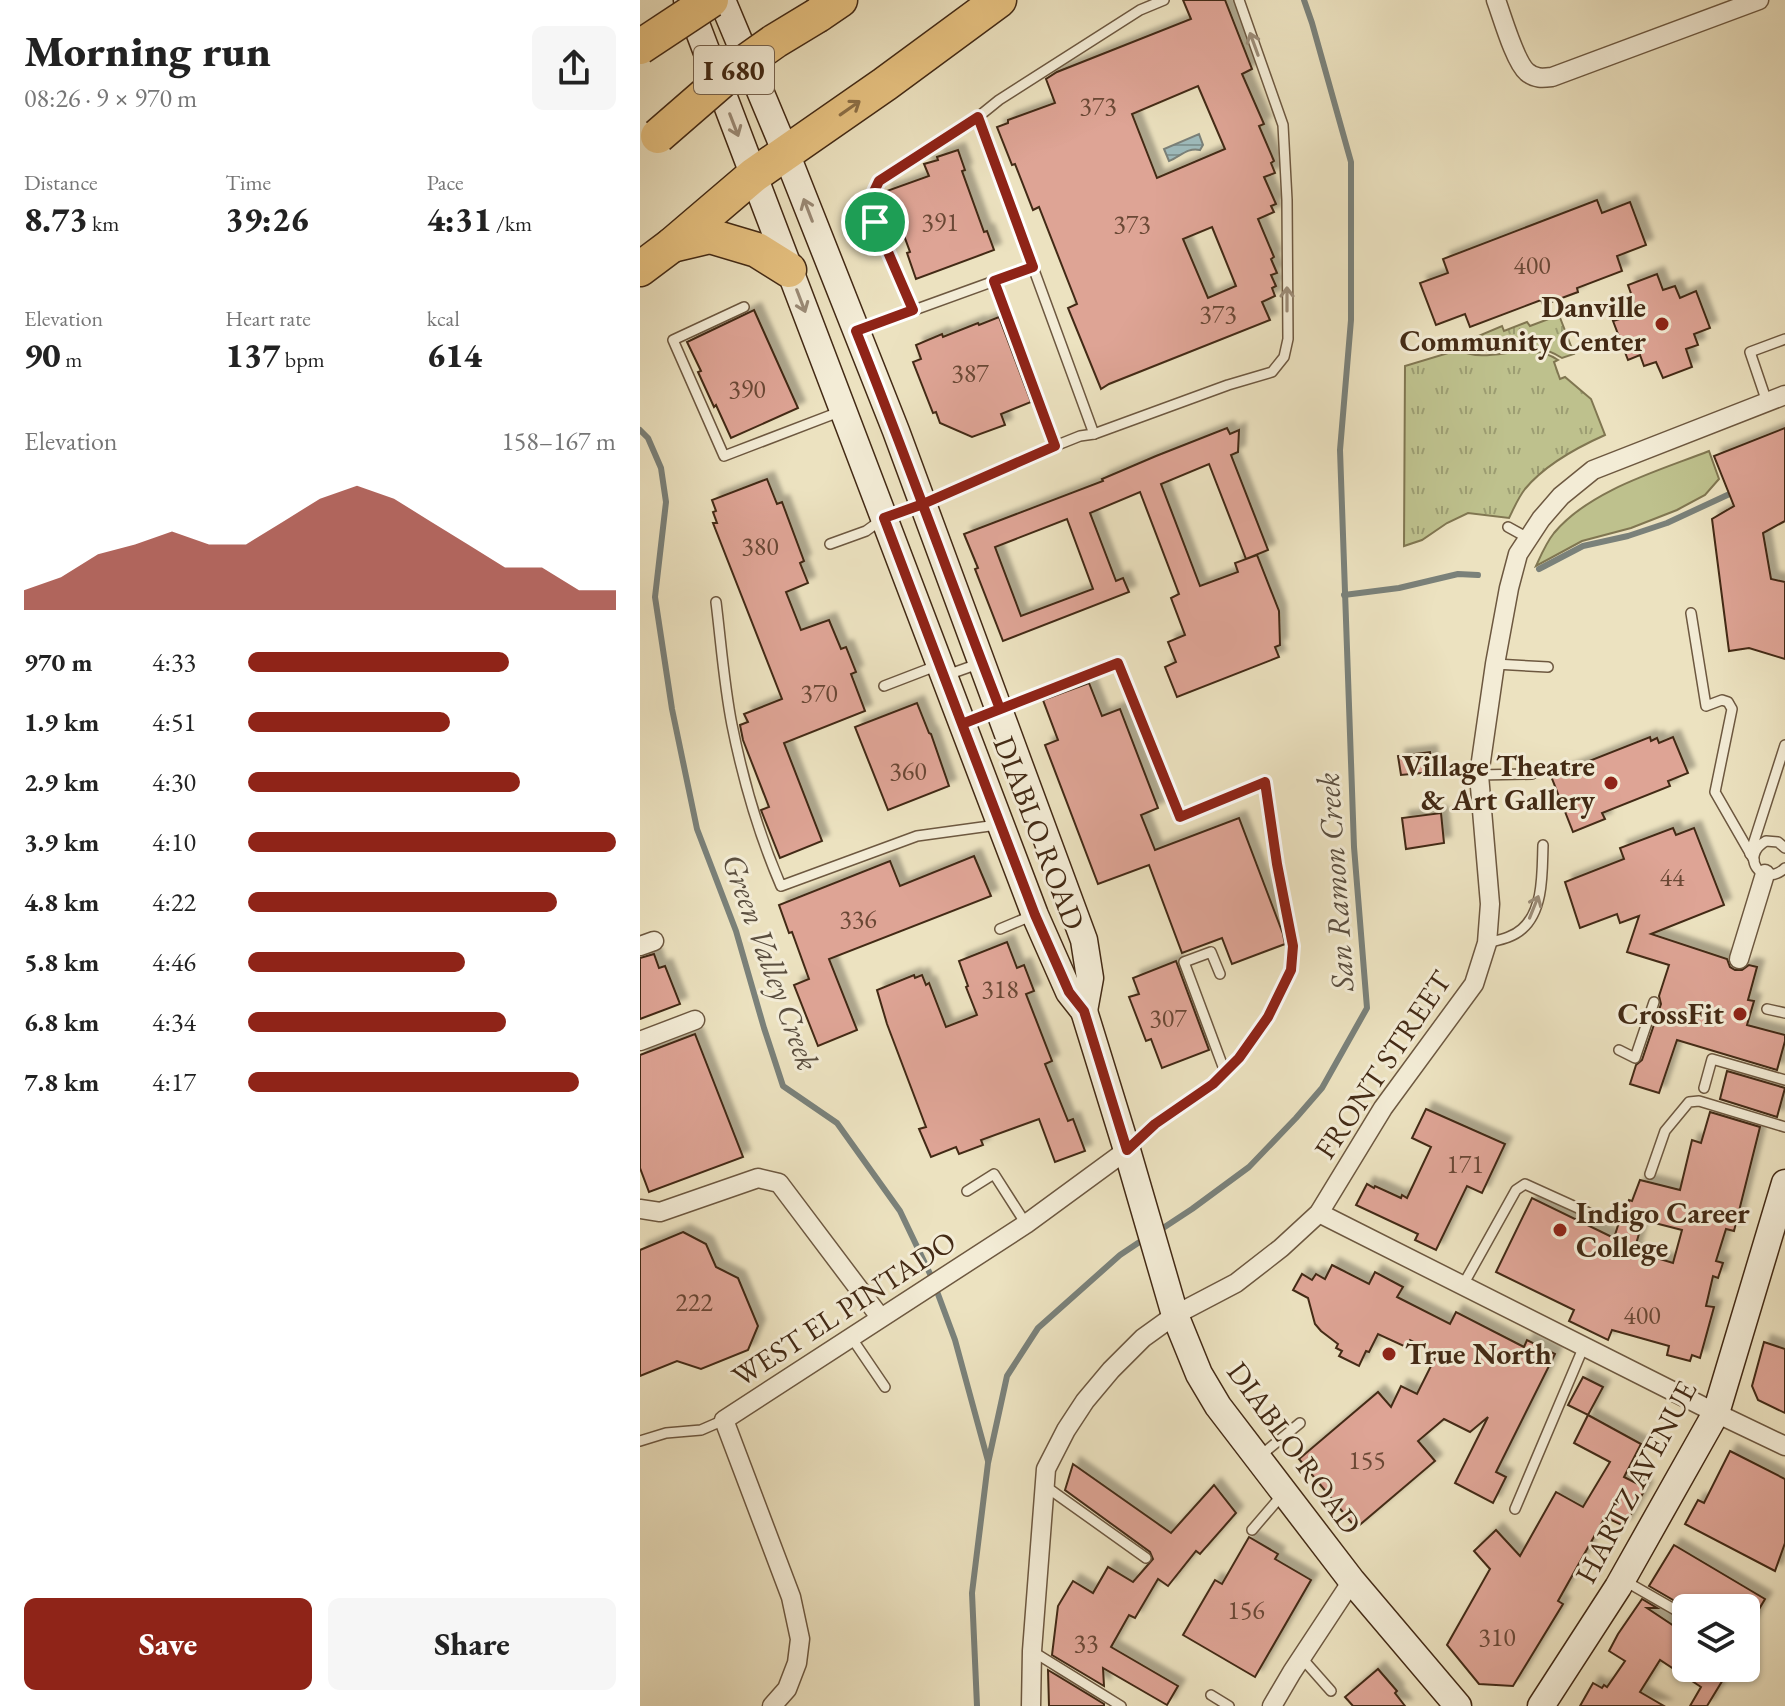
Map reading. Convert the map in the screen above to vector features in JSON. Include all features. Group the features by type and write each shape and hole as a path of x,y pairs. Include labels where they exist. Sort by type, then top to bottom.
{"highway":[{"path":"644,38 685,0"},
{"name":"I 680","path":"644,38 711,0"},
{"path":"640,269 754,175 999,0"},
{"name":"I 680","path":"649,144 734,70 829,7"},
{"path":"672,245 710,236 757,250 789,270"}],"street":[{"name":"DIABLO ROAD","path":"685,0 1035,915 1069,992 1084,1011 1175,1315 1199,1374 1218,1406 1352,1581 1458,1706"},
{"name":"DIABLO ROAD","path":"722,0 786,153 923,504 1084,940 1090,978 1084,1011"},
{"path":"1496,0 1519,61 1527,72 1540,78 1552,77 1759,0"},
{"name":"FRONT STREET","path":"1031,1706 1032,1651 1046,1469 1066,1430 1085,1401 1143,1338 1175,1315 1236,1283 1319,1213 1383,1108 1474,984 1487,943 1490,904 1479,775 1495,664 1518,554 1561,496 1593,470 1785,395"},
{"path":"1739,959 1756,863"},
{"path":"640,1041 695,1020"},
{"name":"WEST EL PINTADO","path":"772,1706 787,1689 797,1663 800,1639 791,1597 724,1420 1026,1224 1127,1150"},
{"path":"640,1209 660,1212 758,1178 779,1183 887,1313"},
{"name":"HARTZ AVENUE","path":"1541,1706 1622,1579 1716,1413 1784,1189"},
{"path":"1319,1213 1785,1446"},
{"path":"1272,1706 1352,1581"}],"lane":[{"path":"913,310 875,222 870,200 879,181 1140,10 1164,0"},
{"path":"830,544 866,531 884,518 1080,436 1094,434 1272,372 1284,357 1288,339 1283,125 1239,0"},
{"path":"978,117 1094,434"},
{"path":"856,331 1033,267"},
{"path":"994,281 1055,446"},
{"path":"744,307 673,340 724,456 843,410"},
{"path":"1767,402 1750,352 1785,339"},
{"path":"1508,527 1528,538"},
{"path":"716,602 732,724 756,815 781,886 917,836 1000,825"},
{"path":"1691,613 1706,706 1722,700 1728,702 1732,709 1715,792 1756,863 1777,875 1785,868"},
{"path":"884,686 981,662"},
{"path":"962,724 1118,663 1180,817 1265,782 1293,946 1291,970 1268,1017 1239,1058 1213,1084 1155,1124 1127,1150"},
{"path":"1495,664 1548,667"},
{"path":"1756,863 1785,745"},
{"path":"1479,775 1532,774"},
{"path":"1756,863 1757,848 1766,841 1778,842 1785,848"},
{"path":"1487,943 1523,929 1532,916 1538,899 1543,845"},
{"path":"1000,929 1035,915"},
{"path":"1220,974 1211,952 1184,962 1225,1072"},
{"path":"1619,1050 1635,1058 1654,1002"},
{"path":"1767,1009 1785,1013"},
{"path":"1704,1088 1712,1059 1785,1080"},
{"path":"1650,1174 1665,1131 1689,1102 1699,1101 1785,1127"},
{"path":"967,1191 994,1174 1026,1224"},
{"path":"1463,1285 1516,1190 1525,1184 1600,1218"},
{"path":"851,1337 885,1387"},
{"path":"1515,1509 1584,1346"},
{"path":"640,1441 666,1433 701,1430 724,1420"},
{"path":"1257,1458 1300,1423"},
{"path":"1045,1486 1146,1558"},
{"path":"1252,1530 1284,1493"},
{"path":"1622,1579 1672,1608"},
{"path":"1032,1651 1121,1706"},
{"path":"1301,1657 1331,1691"},
{"path":"1211,1695 1229,1706"}],"green space":[{"path":"1559,315 1574,354 1562,358 1532,347 1482,352 1476,337 1502,326 1504,331 1527,322 1530,326"},
{"path":"1458,350 1483,355 1533,351 1558,360 1554,362 1560,379 1565,377 1591,399 1605,435 1573,451 1542,473 1523,492 1509,518 1468,513 1422,540 1404,546 1405,366"},
{"path":"1709,451 1719,479 1705,495 1631,528 1582,541 1536,566 1554,533 1586,505 1626,483"}],"water":[{"path":"1199,134 1203,145 1200,150 1187,151 1169,161 1164,149"}],"building":[{"path":"1183,0 1225,0 1252,69 1242,74 1264,124 1259,126 1274,161 1271,163 1275,173 1264,177 1276,204 1271,206 1274,212 1258,219 1274,257 1271,259 1277,273 1271,275 1276,286 1272,288 1275,296 1262,302 1270,320 1101,389 1068,308 1077,304 1039,207 1033,210 997,127 1055,103 1046,79 1057,72 1191,19","holes":["1198,86 1225,149 1157,178 1132,114","1212,227 1236,286 1208,298 1183,239"]},
{"path":"958,150 965,170 962,171 984,232 987,231 994,250 916,279 895,211 892,212 884,192 929,176 924,164"},
{"path":"1597,200 1602,213 1630,202 1646,245 1617,256 1622,271 1543,305 1541,300 1470,327 1465,314 1436,325 1420,283 1448,273 1443,259"},
{"name":"Danville Community Center","path":"1657,274 1663,290 1675,286 1680,298 1696,291 1710,328 1694,334 1698,345 1686,349 1692,367 1663,378 1656,362 1644,366 1640,355 1628,360 1613,321 1626,317 1622,306 1634,302 1628,285"},
{"path":"754,310 798,408 731,438 716,405 714,407 687,342"},
{"path":"999,317 1031,402 1001,414 1005,425 972,437 940,423 936,412 933,413 913,362 921,359 916,345"},
{"path":"1227,428 1230,434 1239,430 1238,452 1231,455 1268,550 1246,559 1257,555 1279,611 1280,645 1275,647 1279,657 1177,697 1165,667 1176,662 1168,642 1185,635 1171,598 1179,594 1140,492 1090,513 1116,581 1123,578 1129,592 1003,641 964,534 1103,481","holes":["1209,464 1246,559 1235,563 1238,572 1200,586 1161,484","1067,519 1093,589 1021,616 995,547"]},
{"path":"1785,428 1785,521 1763,533 1771,579 1785,582 1785,659 1749,648 1729,651 1712,519 1734,506 1714,456"},
{"path":"767,479 777,504 782,502 804,561 800,563 808,583 786,592 801,630 829,620 841,649 846,647 856,672 851,674 865,711 784,743 822,841 780,858 761,810 769,807 740,725 748,722 744,714 782,699 713,523 717,523 712,500"},
{"path":"1089,683 1102,716 1120,709 1158,808 1141,815 1155,850 1239,818 1285,944 1232,964 1222,938 1182,953 1149,865 1098,884 1045,745 1058,740 1043,700"},
{"path":"917,703 949,786 888,810 855,727"},
{"name":"Village Theatre & Art Gallery","path":"1650,737 1651,741 1657,738 1659,743 1673,737 1688,773 1668,781 1670,786 1602,813 1605,819 1573,832 1551,776"},
{"path":"1430,752 1432,772 1401,775 1398,756"},
{"path":"1441,813 1444,843 1406,849 1402,818"},
{"path":"1673,828 1676,835 1694,828 1724,905 1651,934 1727,959 1735,970 1749,965 1757,967 1748,1000 1754,1001 1747,1025 1785,1035 1785,1041 1777,1070 1677,1040 1659,1093 1630,1084 1636,1065 1642,1060 1661,1004 1659,996 1669,965 1627,952 1639,916 1620,923 1617,914 1580,928 1565,882 1624,859 1620,848"},
{"path":"974,856 991,896 829,959 857,1030 818,1046 794,985 809,979 779,905 890,861 900,886"},
{"path":"1007,942 1017,968 1024,965 1034,991 1026,994 1052,1061 1045,1064 1068,1121 1073,1119 1085,1151 1055,1162 1039,1119 981,1140 983,1145 959,1154 956,1147 931,1157 919,1129 926,1127 877,990 914,975 915,978 922,975 926,985 929,983 946,1027 977,1015 959,961"},
{"path":"654,954 659,968 665,966 680,1004 640,1019 640,958"},
{"path":"1176,961 1209,1050 1162,1068 1151,1039 1146,1041 1129,997 1139,994 1133,978"},
{"path":"695,1034 743,1157 649,1192 640,1168 640,1055"},
{"path":"1727,1071 1785,1088 1777,1117 1720,1099"},
{"path":"1426,1109 1505,1144 1482,1193 1467,1186 1436,1250 1415,1240 1418,1234 1356,1205 1367,1184 1407,1198 1431,1147 1412,1138"},
{"path":"1710,1112 1760,1127 1734,1231 1726,1229 1716,1261 1723,1263 1718,1278 1713,1276 1706,1306 1714,1307 1700,1358 1692,1355 1690,1361 1667,1355 1669,1346 1612,1330 1608,1340 1569,1321 1574,1310 1496,1272 1532,1198 1614,1238 1640,1180 1680,1190 1692,1140 1701,1143","holes":["1643,1220 1682,1230 1673,1263 1634,1251"]},
{"path":"683,1232 706,1244 716,1267 738,1278 758,1326 748,1350 701,1369 677,1361 640,1376 640,1250"},
{"path":"1332,1265 1369,1284 1375,1272 1403,1287 1397,1297 1450,1324 1456,1312 1524,1347 1527,1340 1555,1354 1496,1472 1506,1477 1493,1503 1455,1483 1488,1417 1470,1432 1444,1419 1418,1441 1435,1461 1356,1528 1299,1459 1378,1392 1391,1407 1401,1386 1417,1394 1437,1354 1410,1340 1406,1347 1378,1334 1359,1366 1339,1356 1342,1351 1336,1348 1338,1344 1315,1324 1308,1298 1293,1290 1302,1274 1312,1280 1316,1274 1325,1279"},
{"path":"1764,1342 1785,1349 1785,1413 1758,1400 1752,1386"},
{"path":"1583,1377 1603,1387 1588,1415 1568,1405"},
{"path":"1588,1415 1641,1444 1624,1477 1646,1488 1624,1526 1605,1517 1558,1601 1563,1604 1513,1686 1479,1684 1447,1645 1490,1569 1474,1551 1496,1530 1520,1556 1556,1492 1583,1507 1610,1462 1574,1443"},
{"path":"1730,1451 1785,1479 1785,1543 1775,1571 1685,1524 1698,1500 1704,1503"},
{"path":"1073,1464 1171,1533 1214,1485 1236,1513 1200,1554 1196,1551 1168,1586 1158,1579 1135,1618 1129,1615 1111,1647 1178,1686 1167,1705 1103,1668 1104,1686 1052,1655 1058,1606 1073,1581 1093,1593 1108,1567 1133,1582 1153,1559 1150,1552 1065,1490"},
{"path":"1249,1537 1278,1554 1275,1559 1311,1580 1255,1677 1183,1635 1215,1580 1222,1584"},
{"path":"1674,1545 1757,1594 1672,1594 1672,1599 1649,1586"},
{"path":"1642,1599 1657,1608 1647,1608 1672,1625 1672,1668 1660,1660 1640,1692 1664,1706 1580,1706 1593,1683 1607,1687 1625,1661 1609,1651"},
{"path":"1378,1669 1405,1706 1353,1706 1345,1697"},
{"path":"1048,1670 1104,1704 1104,1706 1049,1706"},
{"path":"1693,1682 1722,1682 1707,1706 1690,1706 1701,1687"}],"waterway":[{"name":"San Ramon Creek","path":"1157,1232 1249,1167 1296,1118 1322,1088 1367,1008 1354,847 1340,450 1351,320 1351,162 1304,0"},
{"name":"Green Valley Creek","path":"640,430 648,438 661,468 666,502 655,597 672,709 697,829 736,931 783,1086 837,1123 900,1211 932,1278 955,1340 988,1461"},
{"path":"1539,569 1583,546 1667,523 1736,491"},
{"path":"1344,595 1399,588 1458,574 1478,575"},
{"name":"San Ramon Creek","path":"977,1706 972,1593 988,1463 1007,1376 1038,1328 1120,1255 1147,1237"}],"place":[{"name":"Danville Community Center","path":"1662,324"},
{"name":"Village Theatre & Art Gallery","path":"1611,783"},
{"name":"CrossFit","path":"1740,1014"},
{"name":"Indigo Career College","path":"1560,1230"},
{"name":"True North","path":"1389,1354"}],"route":[{"path":"875,222 870,200 879,181 978,117 1033,267 994,281 1055,446 923,504 884,518 962,724 1118,663 1180,817 1265,782 1293,946 1291,970 1268,1017 1239,1058 1213,1084 1155,1124 1127,1150 1084,1011 1069,992 1035,915 962,724 1000,709 981,662 923,504 896,431 856,331 913,310 875,222"}]}
